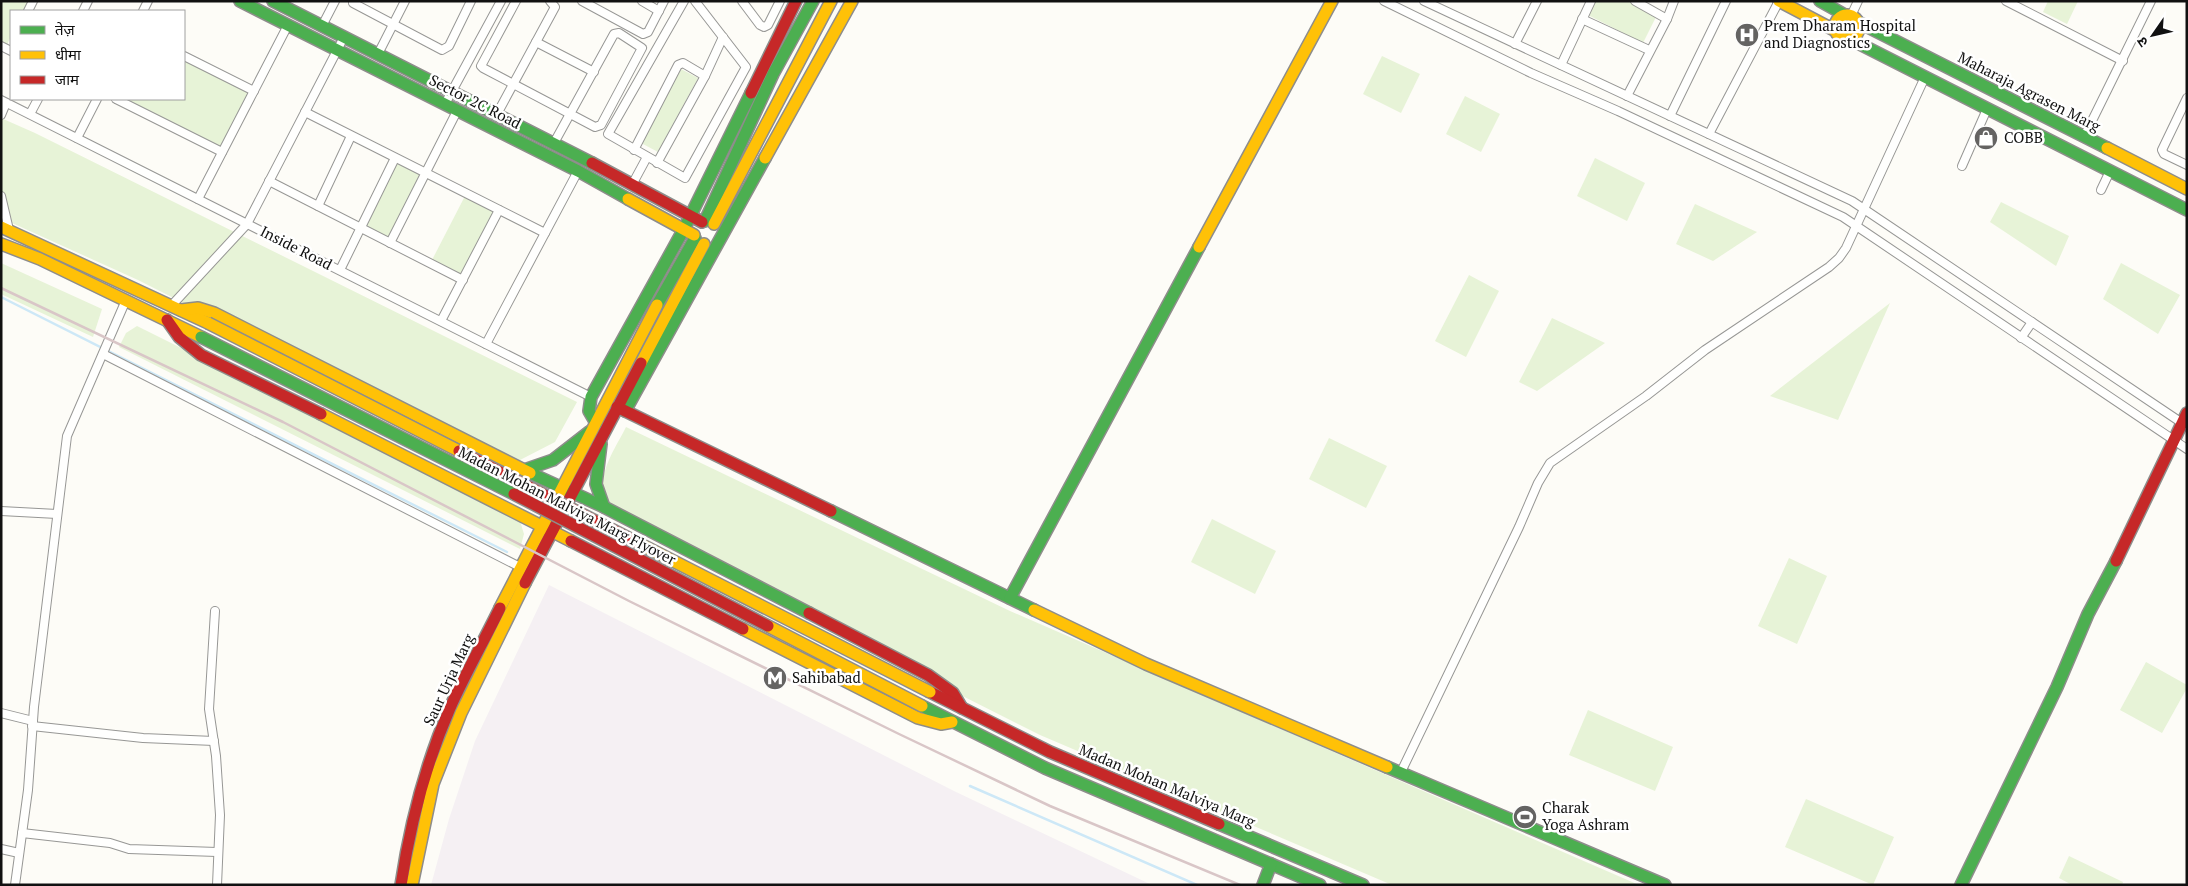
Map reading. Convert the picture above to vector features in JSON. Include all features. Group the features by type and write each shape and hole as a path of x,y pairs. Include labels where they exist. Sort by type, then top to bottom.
{"main road":[{"name":"Sector 2C Road","path":"240,1 578,171 694,237"},
{"name":"Sector 2C Road","path":"273,1 633,183 691,216 707,222"},
{"path":"547,528 694,237 691,216 796,1"},
{"path":"707,222 773,74 813,1"},
{"path":"621,409 694,237 696,225 707,222 724,204 831,1"},
{"path":"524,470 553,460 597,429 621,409 746,193 852,1"},
{"path":"1010,598 1332,1"},
{"path":"1779,1 1836,31 1841,37 1848,38 2187,210"},
{"name":"Maharaja Agrasen Marg","path":"1820,1 2084,137 2186,186"},
{"path":"1836,31 1836,22 1851,18 1857,33 1848,38"},
{"path":"724,204 746,193"},
{"path":"670,222 676,243 677,269"},
{"path":"604,507 596,484 597,429 589,411 591,397 676,243 694,237 710,244 715,239 717,231 707,222"},
{"path":"5,228 177,307 198,308 214,313 524,470 604,507 928,675 953,693 962,708"},
{"path":"1,244 40,260 167,320 179,337 200,355 320,413 918,718 941,724 952,722"},
{"name":"Madan Mohan Malviya Marg Flyover","path":"177,307 962,708"},
{"name":"Madan Mohan Malviya Marg Flyover","path":"167,320 523,499 952,722"},
{"path":"621,409 1146,664 1665,885"},
{"path":"1961,885 2057,687 2088,614 2185,421"},
{"name":"Saur Urja Marg","path":"401,885 405,858 424,782 450,708 520,567 547,528"},
{"name":"Saur Urja Marg","path":"412,885 414,864 434,784 461,713 547,528"},
{"name":"Madan Mohan Malviya Marg","path":"962,708 1050,752 1363,885"},
{"name":"Madan Mohan Malviya Marg","path":"952,722 1045,768 1320,885"},
{"path":"1263,885 1271,864"}],"street":[{"path":"76,1 85,6"},
{"path":"322,26 335,1"},
{"path":"354,1 353,4 445,50 471,1"},
{"path":"378,54 405,1"},
{"path":"445,104 500,1"},
{"path":"516,1 481,66 571,113 595,127 602,125 642,48 616,33 571,113 554,143"},
{"path":"497,114 554,7 550,1"},
{"path":"582,1 643,34 648,32 664,1"},
{"path":"642,1 660,10"},
{"path":"684,1 608,134 683,178 686,177 745,70 745,64 695,1"},
{"path":"742,1 760,25 764,27 768,25 780,1"},
{"path":"1384,1 1531,73 1618,111 1843,217 2187,449"},
{"path":"1424,1 1852,201 2032,322 2185,421"},
{"path":"1515,44 1537,1"},
{"path":"1561,65 1591,1"},
{"path":"1635,1 1667,19"},
{"path":"1627,96 1667,19 1674,1"},
{"path":"1670,116 1726,1"},
{"path":"1709,134 1779,1"},
{"path":"1851,18 1858,1"},
{"path":"2006,1 2123,61"},
{"path":"2084,137 2151,1"},
{"path":"1582,19 1650,50"},
{"path":"198,199 288,25"},
{"path":"177,307 247,224 344,37"},
{"path":"657,163 705,76 723,37"},
{"path":"536,42 594,72"},
{"path":"185,56 254,91"},
{"path":"634,150 678,65 683,63 705,76"},
{"path":"1402,772 1519,527 1538,483 1550,463 1646,396 1705,350 1829,267 1839,258 1846,248 1925,77"},
{"path":"2187,98 2162,150 2164,154 2187,166"},
{"path":"30,114 37,100"},
{"path":"77,138 96,100"},
{"path":"118,100 222,152"},
{"path":"1,114 4,101"},
{"name":"Inside Road","path":"4,101 591,397"},
{"path":"1962,166 1987,109"},
{"path":"390,243 457,111"},
{"path":"305,112 545,233"},
{"path":"318,206 351,136"},
{"path":"633,183 647,157"},
{"path":"340,270 395,158"},
{"path":"486,344 578,171"},
{"path":"2101,190 2110,171"},
{"path":"269,181 463,280"},
{"path":"1,196 5,228"},
{"path":"441,321 499,210"},
{"path":"14,885 28,790 33,724 57,514 68,436 126,300"},
{"path":"2021,338 2032,322"},
{"path":"103,353 520,567"},
{"path":"1,512 57,514"},
{"path":"215,611 209,709 214,742 220,815 217,852 218,885"},
{"path":"1,713 33,724 142,738 214,742"},
{"path":"22,833 110,843 129,849 217,852"},
{"path":"1,849 19,852"}],"shaded area":[{"path":"549,585 954,791 1152,885 431,885 449,819 475,741"}],"green space":[{"path":"1,1 29,1 24,10 10,10 10,38 7,45 1,42"},
{"path":"1592,1 1630,1 1657,15 1643,43 1586,14"},
{"path":"2048,1 2078,1 2067,24 2043,12"},
{"path":"1382,56 1420,74 1401,113 1363,94"},
{"path":"185,61 248,93 220,148 127,100 185,100"},
{"path":"681,69 698,78 658,152 641,143"},
{"path":"1465,96 1500,114 1481,152 1446,134"},
{"path":"1,118 35,133 577,402 555,442 520,460 491,458 138,280 1,218"},
{"path":"1595,158 1645,183 1627,221 1577,196"},
{"path":"397,162 422,174 389,239 365,226"},
{"path":"465,196 495,212 461,276 432,260"},
{"path":"2001,202 2069,236 2056,266 1990,222"},
{"path":"1695,204 1757,232 1713,261 1676,244"},
{"path":"1,263 102,309 93,337 1,294"},
{"path":"2121,263 2180,295 2158,334 2103,299"},
{"path":"1469,275 1499,291 1466,357 1435,341"},
{"path":"1890,303 1838,420 1770,396"},
{"path":"1552,318 1605,343 1537,391 1519,382"},
{"path":"137,326 452,483 520,521 524,534 520,549 119,347 126,333"},
{"path":"626,427 1010,611 1639,885 1392,885 1040,735 630,528 608,505 603,485 607,465"},
{"path":"1329,438 1387,466 1366,508 1309,479"},
{"path":"1212,519 1276,551 1255,594 1191,562"},
{"path":"1789,558 1827,576 1797,644 1758,626"},
{"path":"2146,662 2187,685 2162,733 2120,710"},
{"path":"1588,710 1673,747 1655,791 1569,755"},
{"path":"1806,799 1894,837 1873,885 1785,847"},
{"path":"2069,856 2123,882 2122,885 2072,885 2059,878"}],"waterway":[{"path":"1,297 507,552"},
{"path":"970,786 1197,885"}],"railway":[{"path":"1,288 283,422 629,601 899,734 1050,806 1240,885"}],"traffic: fast":[{"path":"240,1 578,171 628,199"},
{"path":"273,1 592,163"},
{"path":"705,221 773,74 813,1"},
{"path":"1820,1 1845,15"},
{"path":"1858,22 2107,148"},
{"path":"1848,38 2187,210"},
{"path":"596,423 589,411 591,397 684,229 751,93"},
{"path":"625,411 765,158"},
{"path":"657,305 695,238"},
{"path":"1010,598 1199,247"},
{"path":"201,337 514,494"},
{"path":"524,470 553,460 589,432"},
{"path":"601,444 596,484 604,507"},
{"path":"530,473 604,507 809,613"},
{"path":"831,511 1034,610"},
{"path":"1961,885 2057,687 2088,614 2116,561"},
{"path":"922,706 1045,768 1320,885"},
{"path":"1387,767 1665,885"},
{"path":"1219,824 1363,885"},
{"path":"1263,885 1271,864"}],"traffic: slow":[{"path":"714,224 831,1"},
{"path":"765,158 852,1"},
{"path":"1199,247 1332,1"},
{"path":"1779,1 1836,31"},
{"path":"1847,15 1855,19 1859,27 1855,35 1847,39 1839,35 1835,27 1839,19 1847,15"},
{"path":"2107,148 2187,189"},
{"path":"628,199 694,235"},
{"path":"1,227 208,323"},
{"path":"1,244 40,259 201,337"},
{"path":"641,363 704,244"},
{"path":"500,608 657,305"},
{"path":"181,310 198,308 214,313 530,473"},
{"path":"208,323 459,451"},
{"path":"321,414 571,541"},
{"path":"642,545 930,692"},
{"path":"412,885 433,784 461,713 525,583"},
{"path":"1034,610 1146,664 1387,767"},
{"path":"768,626 922,706"},
{"path":"743,629 918,718 941,724 952,722"}],"traffic: jam":[{"path":"751,93 796,1"},
{"path":"592,163 702,222"},
{"path":"167,320 179,337 201,355 321,414"},
{"path":"525,583 641,363"},
{"path":"617,407 831,511"},
{"path":"2116,561 2187,413"},
{"path":"459,451 642,545"},
{"path":"514,494 768,626"},
{"path":"571,541 743,629"},
{"path":"401,885 414,817 433,750 456,695 500,608"},
{"path":"809,613 928,675 953,693 962,708"},
{"path":"930,692 1050,752 1219,824"}],"place":[{"name":"Prem Dharam Hospital and Diagnostics","path":"1747,35"},
{"name":"COBB","path":"1986,138"},
{"name":"Sahibabad","path":"775,678"},
{"name":"Charak Yoga Ashram","path":"1525,817"}]}
